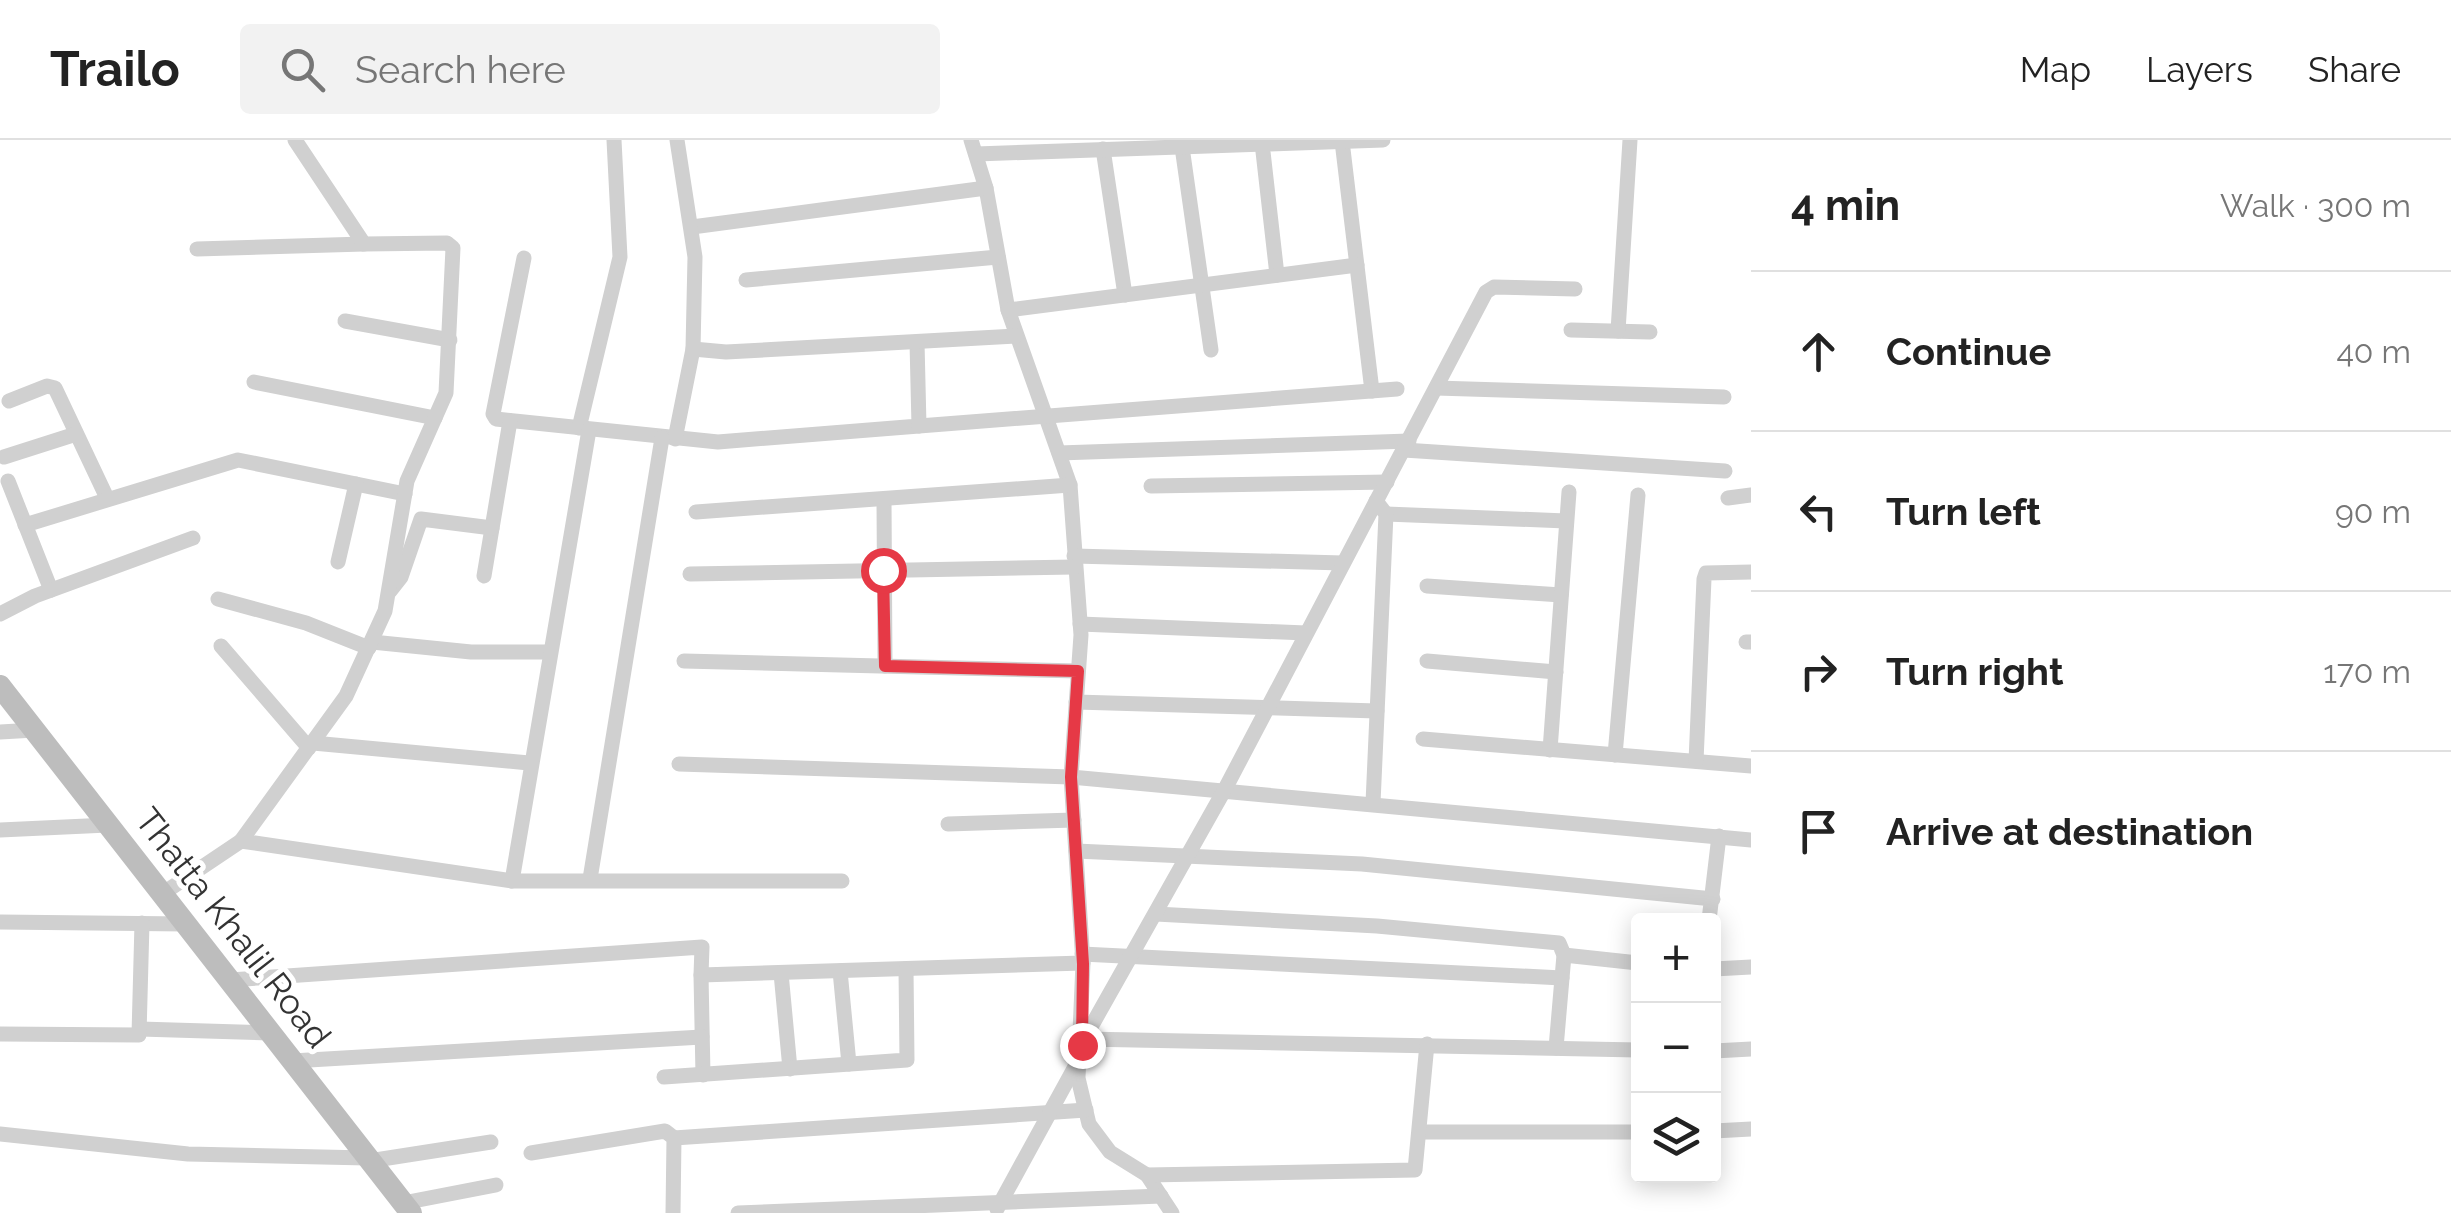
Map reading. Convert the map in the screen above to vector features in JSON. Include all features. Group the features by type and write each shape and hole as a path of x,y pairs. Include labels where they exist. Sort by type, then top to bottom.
{"street":[{"path":"319,140 299,145 364,244"},
{"path":"512,881 584,429 620,256 614,140"},
{"path":"590,879 669,438 694,350 692,227 677,140"},
{"path":"1172,1213 1147,1175 1110,1152 1089,1124 1078,1078 1082,959 1071,777 1080,624 1070,485 1008,310 986,188 974,147 1103,150 1182,143 1383,140"},
{"path":"1618,331 1630,140"},
{"path":"1342,141 1372,390"},
{"path":"1182,143 1210,350"},
{"path":"1262,143 1277,276"},
{"path":"1103,150 1125,295"},
{"path":"692,227 986,188"},
{"path":"162,894 242,841 346,696 388,593 405,494 446,393 450,340 453,248 448,244 197,249"},
{"path":"524,258 493,414 496,419 718,442 1398,389"},
{"path":"746,280 998,258"},
{"path":"1008,310 1357,265"},
{"path":"1373,803 1381,508 1387,482 1486,292 1494,287 1575,289"},
{"path":"345,321 450,340"},
{"path":"1570,330 1650,332"},
{"path":"694,350 726,352 1016,336"},
{"path":"917,342 919,426"},
{"path":"254,382 435,418"},
{"path":"9,401 47,386 55,388 107,498"},
{"path":"1436,388 1724,397"},
{"path":"484,576 510,421"},
{"path":"4,457 76,434"},
{"path":"1060,453 1406,445 1726,471"},
{"path":"26,524 238,460 405,494"},
{"path":"8,481 51,590"},
{"path":"1151,486 1387,482"},
{"path":"338,562 356,484"},
{"path":"696,512 1070,485"},
{"path":"1550,750 1568,492"},
{"path":"1615,755 1638,495"},
{"path":"1728,498 1751,495"},
{"path":"884,500 885,666"},
{"path":"1381,508 1566,522"},
{"path":"998,1208 1344,562 1381,508"},
{"path":"388,593 401,577 421,519 492,528"},
{"path":"0,614 51,590 194,538"},
{"path":"690,574 1074,561 1344,562"},
{"path":"1696,761 1704,579 1706,573 1751,572"},
{"path":"1428,586 1561,595"},
{"path":"218,600 370,645 470,652 548,652"},
{"path":"1080,624 1306,633"},
{"path":"221,646 311,745 529,763"},
{"path":"684,661 1078,671"},
{"path":"1427,661 1556,672"},
{"name":"Thatta Khalil Road","path":"0,686 407,1208"},
{"path":"1076,702 1377,711"},
{"path":"0,732 34,730"},
{"path":"1423,739 1751,766"},
{"path":"679,764 1071,777 1751,840"},
{"path":"948,824 1074,820"},
{"path":"0,830 108,825"},
{"path":"1711,913 1719,836"},
{"path":"242,841 512,881 842,881"},
{"path":"1076,851 1190,853 1362,864 1714,900"},
{"path":"1156,914 1377,926 1559,943 1564,955 1556,1048"},
{"path":"0,922 185,924"},
{"path":"0,1034 136,1037 140,1029 142,923"},
{"path":"230,980 702,948 703,1075"},
{"path":"1564,955 1631,962"},
{"path":"701,976 1132,957 1562,978"},
{"path":"1721,969 1751,967"},
{"path":"664,1077 910,1056 906,969"},
{"path":"840,971 848,1064"},
{"path":"781,973 790,1068"},
{"path":"140,1029 270,1033"},
{"path":"292,1061 702,1037"},
{"path":"1082,1048 1428,1044 1631,1050"},
{"path":"1147,1175 1415,1170 1428,1044"},
{"path":"1721,1051 1751,1049"},
{"path":"531,1153 665,1131 674,1138 1086,1110"},
{"path":"1721,1131 1751,1129"},
{"path":"1420,1132 1631,1132"},
{"path":"0,1134 188,1154 368,1160 491,1142"},
{"path":"672,1213 674,1138"},
{"path":"407,1208 496,1184"},
{"path":"738,1213 998,1208 1161,1196"}],"route":[{"path":"883,570 885,666 1078,671 1071,777 1083,964 1082,1045"}]}
